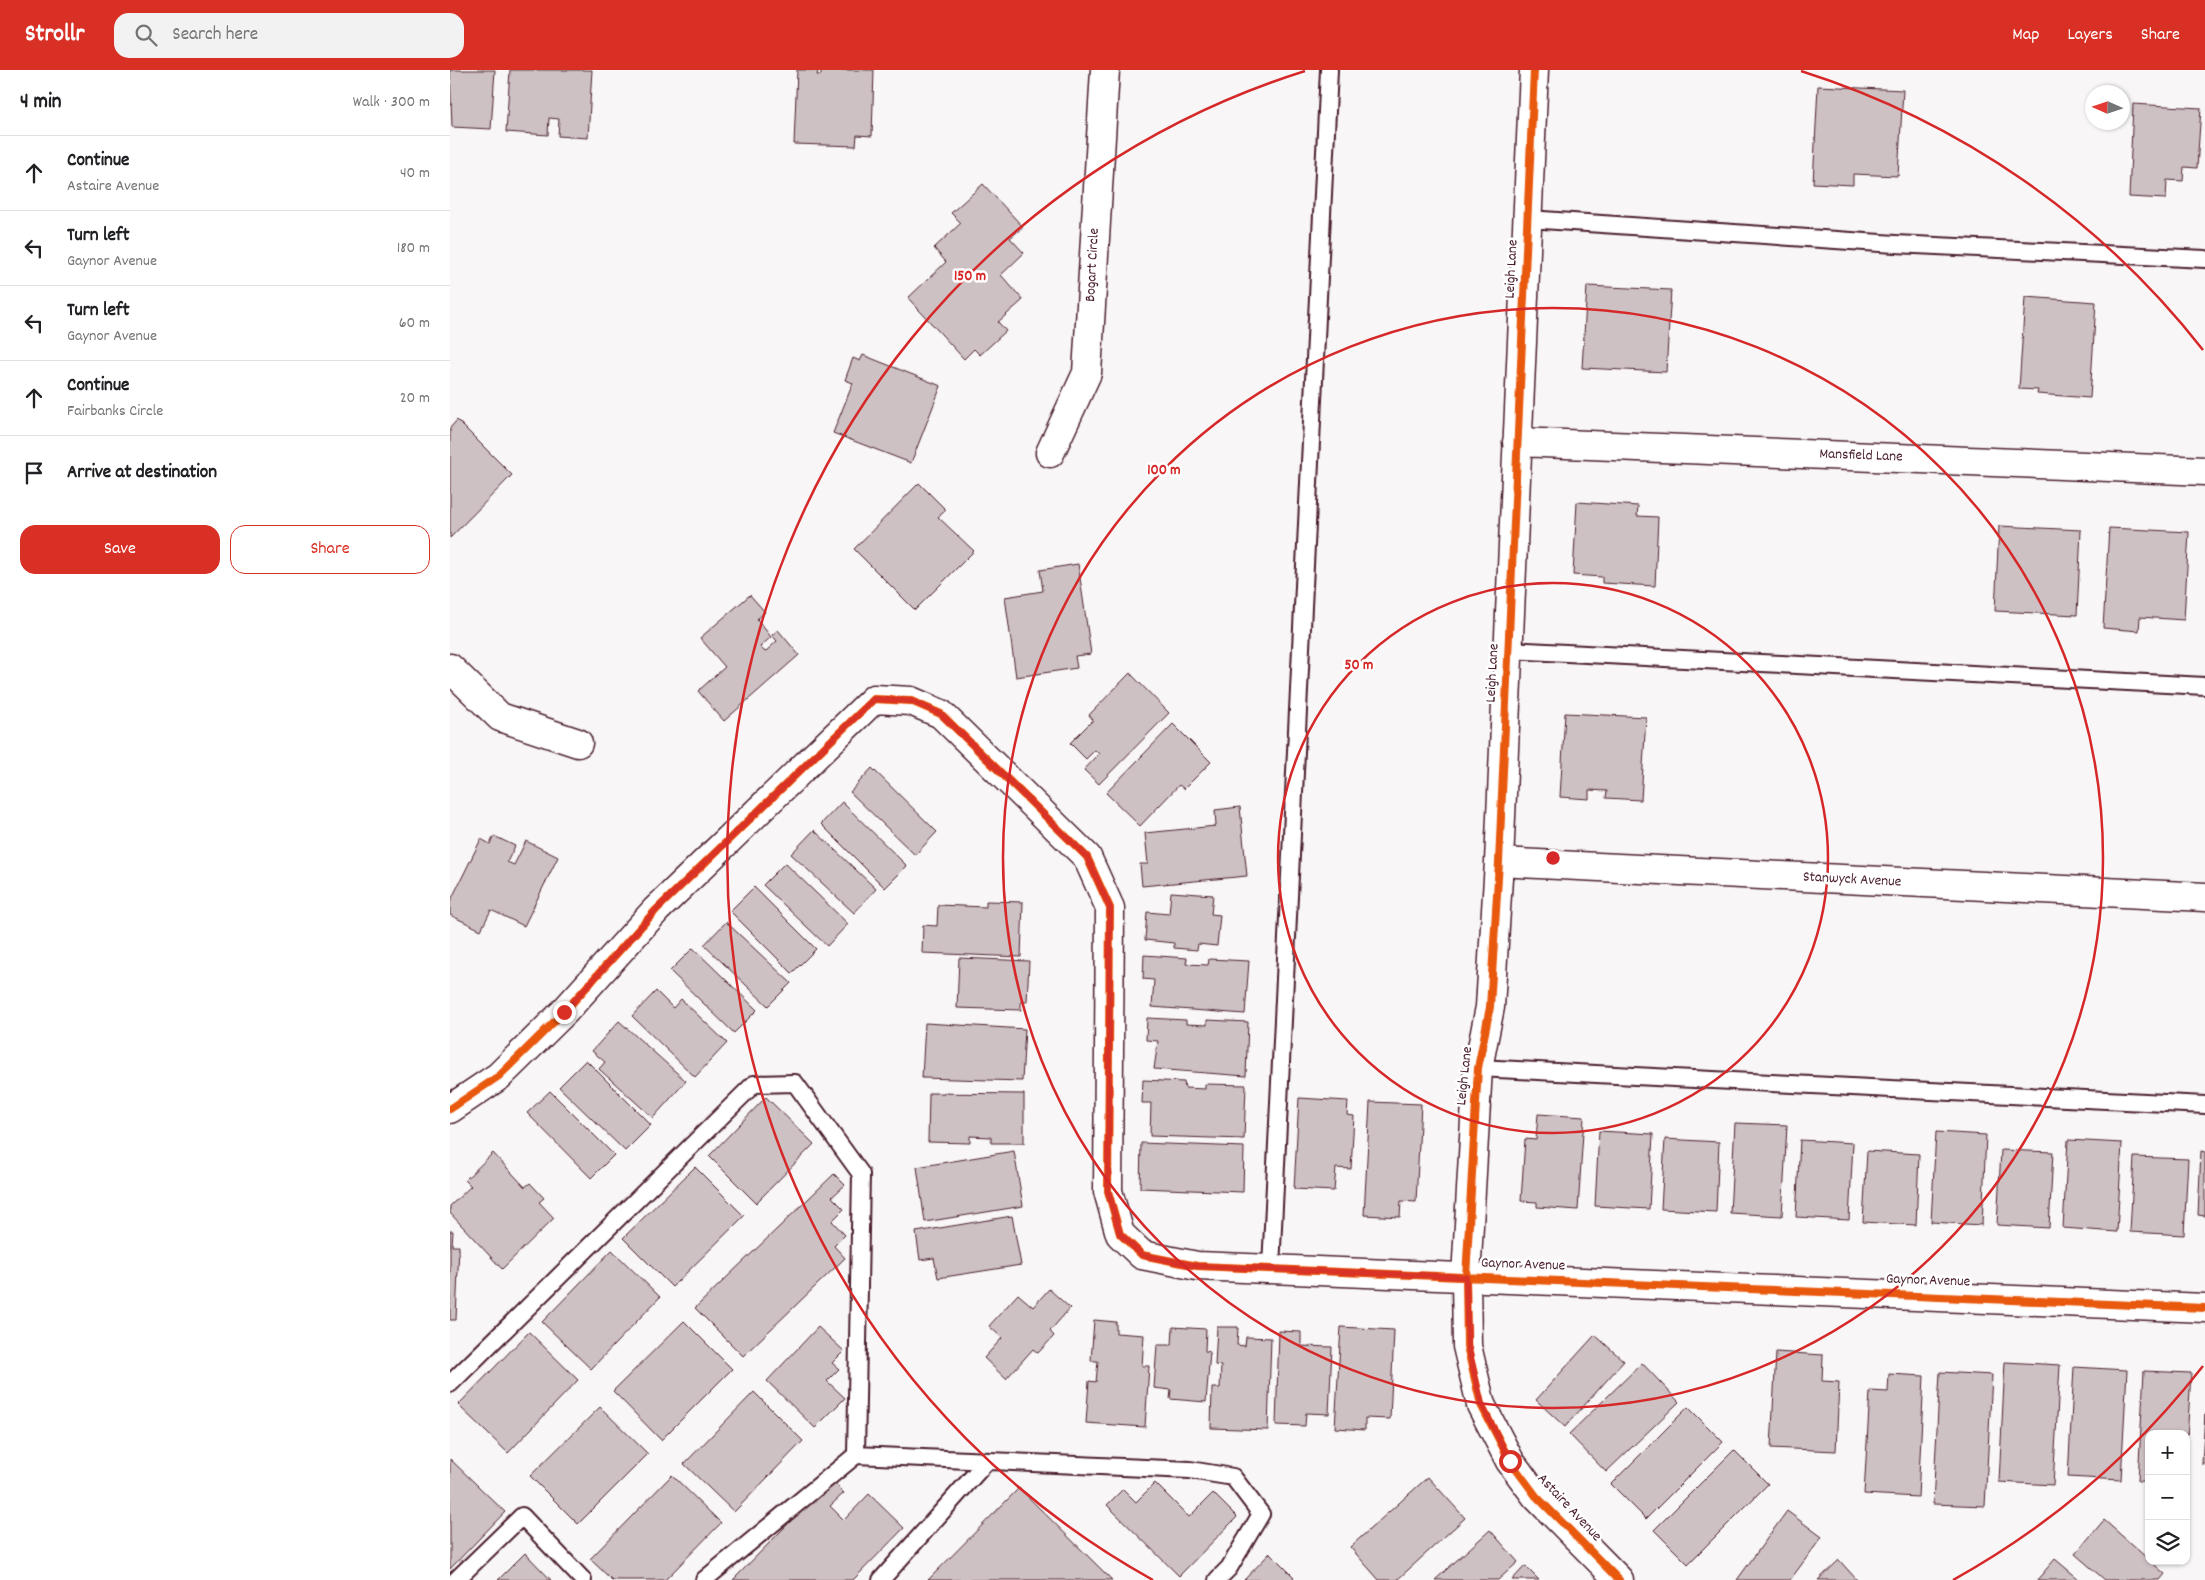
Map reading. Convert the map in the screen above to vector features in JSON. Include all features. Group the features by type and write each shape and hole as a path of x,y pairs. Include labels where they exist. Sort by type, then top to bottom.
{"street":[{"name":"Bogart Circle","path":"1050,453 1087,373 1105,70"},
{"name":"Leigh Lane","path":"1466,1277 1478,1068 1490,1007 1499,862 1534,70"},
{"name":"Mansfield Lane","path":"1517,442 2205,471"},
{"path":"450,668 500,717 578,743"},
{"name":"Gaynor Avenue","path":"450,1108 505,1070 564,1012 656,910 874,699 911,701 941,714 1087,857 1110,908 1108,1191 1120,1234 1142,1255 1197,1266 2205,1308"},
{"name":"Stanwyck Avenue","path":"1499,862 2205,897"},
{"name":"Astaire Avenue","path":"1466,1277 1468,1346 1482,1405 1510,1461 1536,1496 1619,1580"}],"lane":[{"path":"1270,1268 1329,70"},
{"path":"1528,219 1896,244 2205,259"},
{"path":"1508,650 2205,686"},
{"path":"1478,1068 2205,1105"},
{"path":"450,1384 754,1084 795,1083 861,1174 856,1454"},
{"path":"704,1580 856,1454 1190,1470 1233,1477 1261,1514 1229,1568 1217,1580"},
{"path":"881,1580 987,1461"},
{"path":"456,1580 522,1516 583,1580"}],"building":[{"path":"450,70 495,70 491,129 452,127"},
{"path":"510,70 592,70 588,138 558,136 559,119 549,118 548,135 506,132"},
{"path":"797,70 818,70 817,75 821,75 821,70 874,70 872,136 857,135 856,146 794,144"},
{"path":"1818,86 1903,90 1898,176 1853,174 1853,185 1813,183"},
{"path":"2133,104 2201,108 2197,168 2184,167 2183,181 2167,180 2166,199 2129,197"},
{"path":"983,184 1023,227 1010,238 1024,253 1001,275 1023,300 998,322 1006,331 980,355 974,349 964,359 908,298 946,262 934,248 961,223 951,213"},
{"path":"1587,286 1671,290 1666,372 1582,368"},
{"path":"2025,297 2096,302 2090,398 2037,394 2038,390 2019,389"},
{"path":"863,355 941,386 911,463 833,433 853,383 845,380 853,358 860,361"},
{"path":"457,420 512,475 450,538 450,428"},
{"path":"919,483 946,510 938,517 974,551 915,610 854,549"},
{"path":"1577,502 1638,506 1637,516 1658,517 1655,586 1602,583 1602,577 1573,575"},
{"path":"1999,526 2081,530 2077,615 1995,611"},
{"path":"2109,528 2189,532 2184,620 2140,617 2139,631 2103,628"},
{"path":"1078,564 1091,654 1075,656 1077,668 1016,677 1005,597 1043,591 1040,570"},
{"path":"750,595 765,612 757,619 771,637 760,647 765,652 777,641 772,635 778,630 799,655 724,721 698,691 725,667 700,638"},
{"path":"1130,673 1169,713 1099,784 1084,770 1099,754 1095,750 1086,759 1070,743 1093,720 1089,715"},
{"path":"1565,713 1646,717 1641,800 1606,798 1607,791 1589,790 1589,799 1560,797"},
{"path":"1173,724 1211,762 1184,789 1179,785 1140,826 1106,793"},
{"path":"872,768 937,832 915,855 850,792"},
{"path":"842,802 907,866 885,888 821,824"},
{"path":"1240,807 1247,876 1142,886 1140,864 1148,864 1145,833 1216,826 1215,810"},
{"path":"814,830 876,889 854,913 791,854"},
{"path":"494,836 515,846 507,862 514,865 526,841 558,857 524,926 491,910 481,930 450,915 450,902 481,839 490,844"},
{"path":"785,863 848,924 827,946 763,885"},
{"path":"754,887 816,949 792,973 730,911"},
{"path":"1171,892 1213,895 1211,914 1220,915 1217,946 1198,944 1197,950 1174,948 1174,943 1145,940 1147,912 1169,914"},
{"path":"986,901 1023,902 1021,957 922,953 923,925 937,926 938,905 986,907"},
{"path":"726,922 791,983 768,1006 704,945"},
{"path":"693,948 757,1010 734,1033 670,971"},
{"path":"1144,955 1187,958 1186,964 1208,965 1209,959 1249,961 1245,1014 1152,1007 1154,980 1143,979"},
{"path":"959,958 1029,961 1027,1002 1021,1002 1021,1010 957,1008"},
{"path":"656,991 673,1008 681,999 727,1043 695,1077 632,1016"},
{"path":"1147,1018 1186,1020 1186,1024 1207,1025 1207,1020 1248,1022 1246,1076 1154,1069 1158,1041 1146,1040"},
{"path":"619,1021 686,1081 653,1118 599,1069 605,1062 592,1051"},
{"path":"925,1023 1025,1029 1022,1081 922,1078"},
{"path":"586,1060 651,1125 625,1151 559,1087"},
{"path":"1143,1080 1184,1082 1185,1088 1205,1089 1205,1084 1246,1085 1244,1139 1150,1136 1151,1103 1142,1103"},
{"path":"550,1091 614,1155 591,1178 527,1113"},
{"path":"929,1093 1024,1094 1024,1143 991,1143 991,1137 970,1136 970,1143 928,1142"},
{"path":"766,1097 814,1144 756,1203 709,1156"},
{"path":"1299,1098 1348,1101 1347,1115 1354,1116 1351,1169 1336,1168 1334,1191 1294,1189"},
{"path":"1370,1102 1421,1104 1416,1202 1401,1201 1400,1217 1364,1215"},
{"path":"1538,1114 1584,1117 1578,1210 1537,1207 1537,1202 1521,1201 1525,1139 1536,1140"},
{"path":"1735,1123 1787,1125 1782,1216 1730,1213"},
{"path":"1599,1131 1653,1134 1649,1209 1595,1206"},
{"path":"1936,1132 1986,1135 1982,1225 1931,1222"},
{"path":"1665,1139 1719,1142 1716,1212 1661,1209"},
{"path":"1800,1140 1853,1143 1849,1220 1796,1217"},
{"path":"2068,1140 2122,1143 2117,1232 2063,1228"},
{"path":"1141,1143 1244,1147 1243,1192 1140,1188"},
{"path":"2001,1150 2053,1152 2049,1228 1997,1225"},
{"path":"1014,1151 1023,1206 925,1222 917,1167"},
{"path":"1867,1151 1919,1154 1916,1225 1863,1222"},
{"path":"2201,1151 2205,1152 2205,1216 2198,1215"},
{"path":"493,1153 525,1187 530,1183 544,1198 539,1202 554,1218 502,1269 450,1213 450,1206 471,1186 465,1180"},
{"path":"2134,1157 2188,1159 2184,1235 2130,1232"},
{"path":"695,1167 744,1216 672,1287 623,1238"},
{"path":"834,1174 845,1185 832,1197 844,1209 832,1221 845,1235 834,1246 845,1258 743,1356 695,1308"},
{"path":"1012,1216 1021,1265 938,1278 934,1258 920,1260 916,1232"},
{"path":"450,1231 453,1231 452,1246 459,1246 456,1320 450,1320"},
{"path":"612,1250 660,1297 591,1369 542,1322"},
{"path":"1049,1289 1070,1308 1050,1331 1054,1336 1038,1353 1033,1349 1006,1379 984,1358 1002,1338 989,1326 1018,1294 1033,1307"},
{"path":"1094,1320 1116,1322 1116,1333 1144,1335 1142,1366 1149,1366 1145,1427 1086,1423 1089,1381 1096,1382 1098,1361 1091,1361"},
{"path":"684,1321 732,1369 661,1440 613,1391"},
{"path":"818,1327 844,1351 832,1363 839,1369 827,1381 845,1398 815,1428 767,1381"},
{"path":"1173,1327 1206,1329 1205,1351 1210,1352 1206,1402 1170,1399 1171,1390 1154,1388 1157,1345 1172,1345"},
{"path":"1217,1327 1238,1327 1237,1345 1245,1346 1246,1337 1271,1338 1268,1430 1211,1428 1212,1388 1220,1388 1221,1366 1215,1365"},
{"path":"1341,1327 1394,1330 1390,1419 1365,1418 1365,1430 1335,1428"},
{"path":"1279,1331 1301,1332 1301,1346 1332,1347 1329,1414 1306,1413 1305,1426 1276,1425"},
{"path":"529,1332 578,1380 508,1453 458,1405"},
{"path":"1595,1335 1624,1361 1565,1427 1536,1400"},
{"path":"1776,1352 1823,1355 1822,1381 1839,1382 1836,1451 1771,1448"},
{"path":"2005,1362 2060,1365 2053,1485 1999,1482"},
{"path":"1642,1363 1679,1402 1606,1472 1569,1434"},
{"path":"2074,1367 2127,1370 2121,1480 2068,1477"},
{"path":"2144,1371 2191,1373 2188,1430 2145,1430 2145,1481 2138,1481"},
{"path":"1940,1372 1992,1375 1985,1506 1933,1504"},
{"path":"1889,1374 1924,1376 1918,1497 1864,1494 1870,1391 1888,1392"},
{"path":"754,1392 803,1441 734,1512 684,1464"},
{"path":"600,1407 648,1454 578,1524 530,1476"},
{"path":"1688,1407 1723,1442 1646,1519 1611,1484"},
{"path":"2205,1414 2205,1464 2202,1464"},
{"path":"1734,1450 1768,1484 1688,1564 1654,1530"},
{"path":"450,1459 505,1512 450,1569"},
{"path":"672,1475 721,1523 665,1580 612,1580 590,1559"},
{"path":"1428,1477 1465,1518 1397,1580 1379,1580 1350,1547"},
{"path":"831,1480 844,1493 830,1506 844,1520 869,1494 904,1528 853,1580 733,1580"},
{"path":"1155,1483 1189,1517 1213,1493 1237,1517 1179,1576 1107,1505 1123,1489 1136,1502"},
{"path":"1019,1488 1112,1580 928,1580"},
{"path":"1787,1511 1822,1537 1790,1580 1737,1580"},
{"path":"2104,1520 2145,1556 2145,1565 2155,1565 2165,1574 2160,1580 2105,1580 2075,1554"},
{"path":"1490,1530 1518,1562 1498,1580 1435,1580"},
{"path":"525,1553 551,1580 498,1580"},
{"path":"1270,1553 1294,1577 1291,1580 1244,1580"},
{"path":"2055,1559 2080,1580 2037,1580"},
{"path":"1839,1560 1857,1580 1818,1580"},
{"path":"1525,1566 1539,1580 1512,1580"}],"cycle path":[{"path":"1534,70 1499,862 1490,1007 1478,1068 1466,1277 1467,1346 1481,1405 1510,1461 1536,1496 1619,1580"},
{"path":"450,1109 499,1076 564,1012 656,910 874,699 911,701 941,714 1087,857 1110,908 1108,1191 1120,1234 1142,1255 1197,1266 2205,1308"}],"route":[{"path":"564,1012 656,910 874,699 911,701 941,714 1087,857 1110,908 1108,1191 1120,1234 1142,1255 1197,1266 1466,1277 1468,1346 1482,1405 1510,1461"}]}
